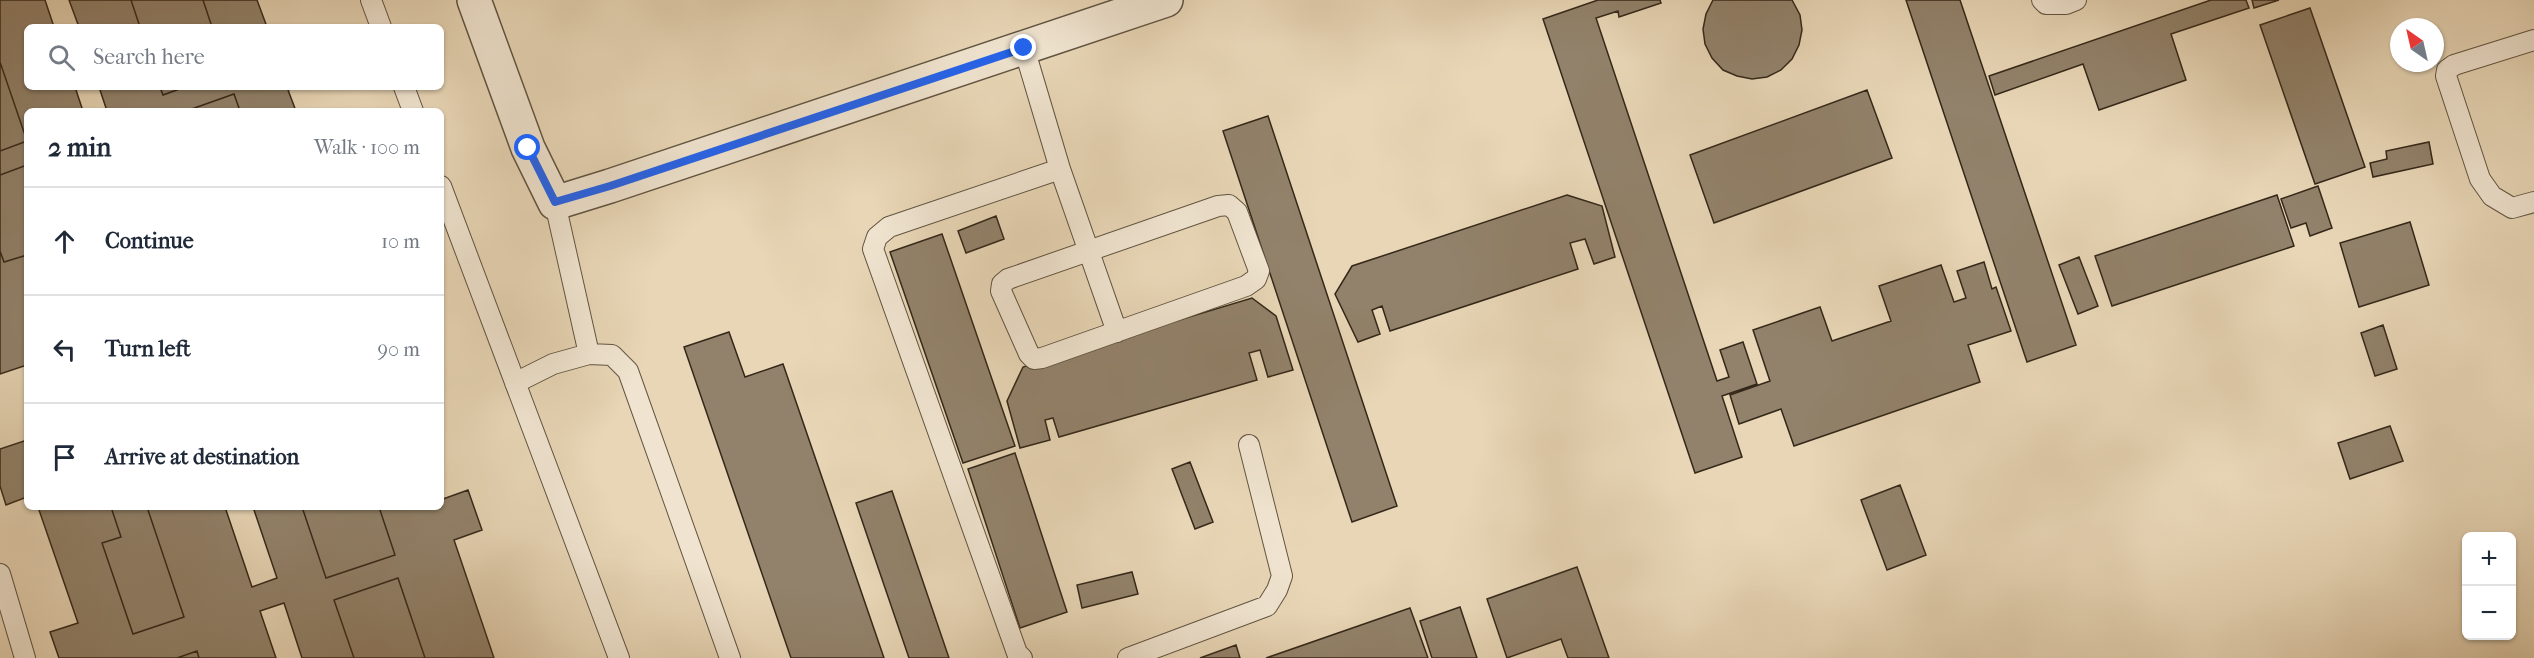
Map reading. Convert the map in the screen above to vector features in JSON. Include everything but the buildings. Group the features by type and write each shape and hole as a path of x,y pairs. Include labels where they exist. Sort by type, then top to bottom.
{"street":[{"path":"474,0 528,148 555,202 610,186 1166,0"}],"lane":[{"path":"371,0 380,24"},
{"path":"2042,0 2046,4 2066,4 2076,0"},
{"path":"2534,40 2454,65 2447,70 2446,76 2480,179 2492,196 2512,208 2534,202"},
{"path":"1024,48 1059,169 1117,332"},
{"path":"405,90 412,108"},
{"path":"1022,658 1017,653 873,249 877,237 889,227 1059,169"},
{"path":"444,194 619,658"},
{"path":"555,202 588,354"},
{"path":"1218,206 1228,206 1238,212 1259,271 1256,279 1246,286 1034,359 1029,354 1001,291 1002,284 1008,279 1089,250 1218,206"},
{"path":"515,383 553,364 588,354 612,355 628,371 730,658"},
{"path":"1128,658 1267,606 1277,590 1282,576 1249,445"},
{"path":"0,574 25,658"}],"route":[{"path":"528,148 555,202 610,186 1024,48"}]}
